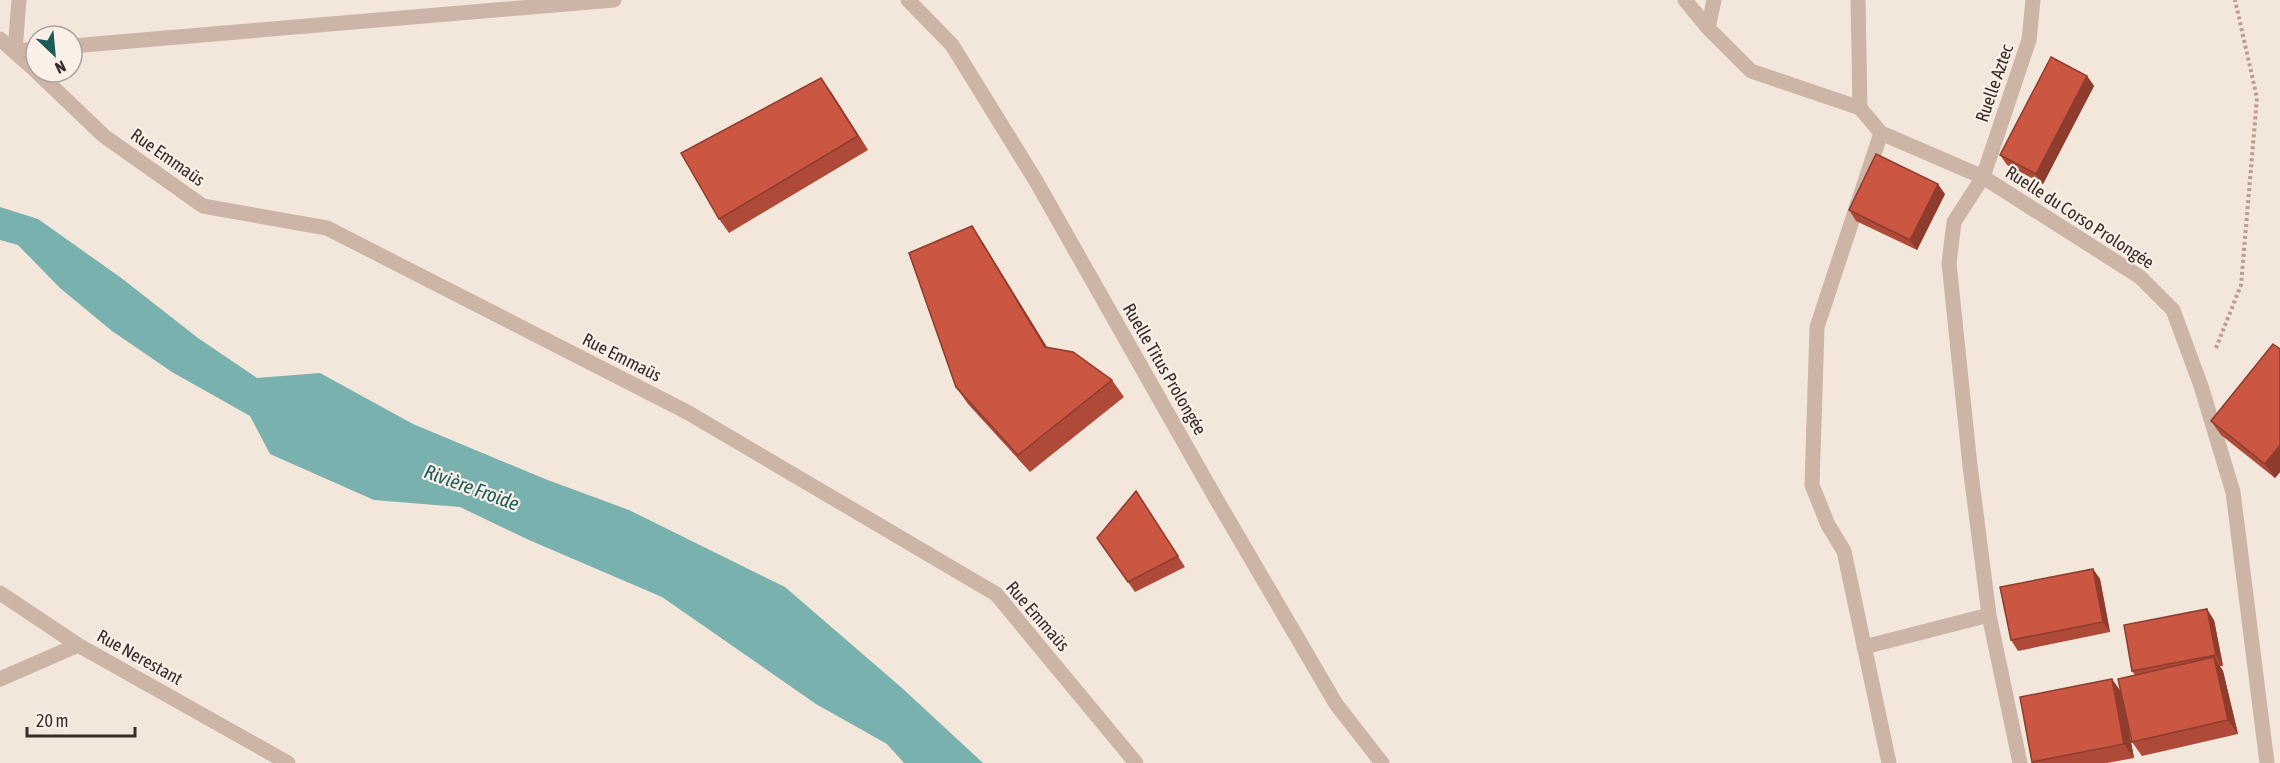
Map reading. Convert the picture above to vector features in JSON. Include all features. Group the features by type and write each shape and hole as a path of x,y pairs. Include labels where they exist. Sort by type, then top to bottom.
{"street":[{"path":"19,0 15,51 24,50"},
{"path":"84,45 614,0"},
{"name":"Ruelle Titus Prolongée","path":"908,0 958,54 1036,181 1215,497 1336,704 1382,763"},
{"path":"1685,0 1708,28 1751,71 1860,108 1881,133 1983,177"},
{"path":"1708,28 1714,0"},
{"path":"1858,0 1860,108"},
{"name":"Ruelle Aztec","path":"1983,177 2030,40 2033,0"},
{"name":"Rue Emmaüs","path":"0,39 24,59"},
{"name":"Rue Emmaüs","path":"50,84 104,136 203,206 327,228 687,412 996,594 1136,763"},
{"path":"1881,133 1817,327 1812,485 1828,525 1844,551 1889,763"},
{"name":"Ruelle du Corso Prolongée","path":"2020,763 1989,615 1970,466 1949,263 1954,222 1983,177 2140,277 2173,310 2201,386 2233,492 2267,763"},
{"path":"0,593 78,645"},
{"path":"1864,647 1989,615"},
{"name":"Rue Nerestant","path":"0,679 78,645 288,763"}],"path":[{"path":"2201,386 2241,285 2258,98 2235,0"}],"water":[{"name":"Rivière Froide","path":"0,207 38,219 120,277 198,338 257,378 320,373 413,424 545,479 629,510 785,587 902,688 983,763 904,763 887,744 816,704 662,597 529,540 460,507 374,500 270,454 250,416 172,372 112,331 60,288 18,245 0,240"}],"building":[{"path":"2051,57 2087,76 2036,174 2000,155"},
{"path":"821,78 858,136 719,219 681,153"},
{"path":"1876,154 1938,184 1910,240 1849,210"},
{"path":"972,226 1045,347 1073,352 1112,380 1018,455 956,387 909,253"},
{"path":"2273,344 2280,349 2280,445 2265,464 2211,421"},
{"path":"1136,491 1178,556 1128,582 1097,538"},
{"path":"2093,569 2103,622 2011,640 2000,587"},
{"path":"2207,609 2216,655 2132,671 2124,625"},
{"path":"2214,657 2228,720 2132,742 2118,679"},
{"path":"2112,679 2124,744 2032,762 2020,697"}]}
